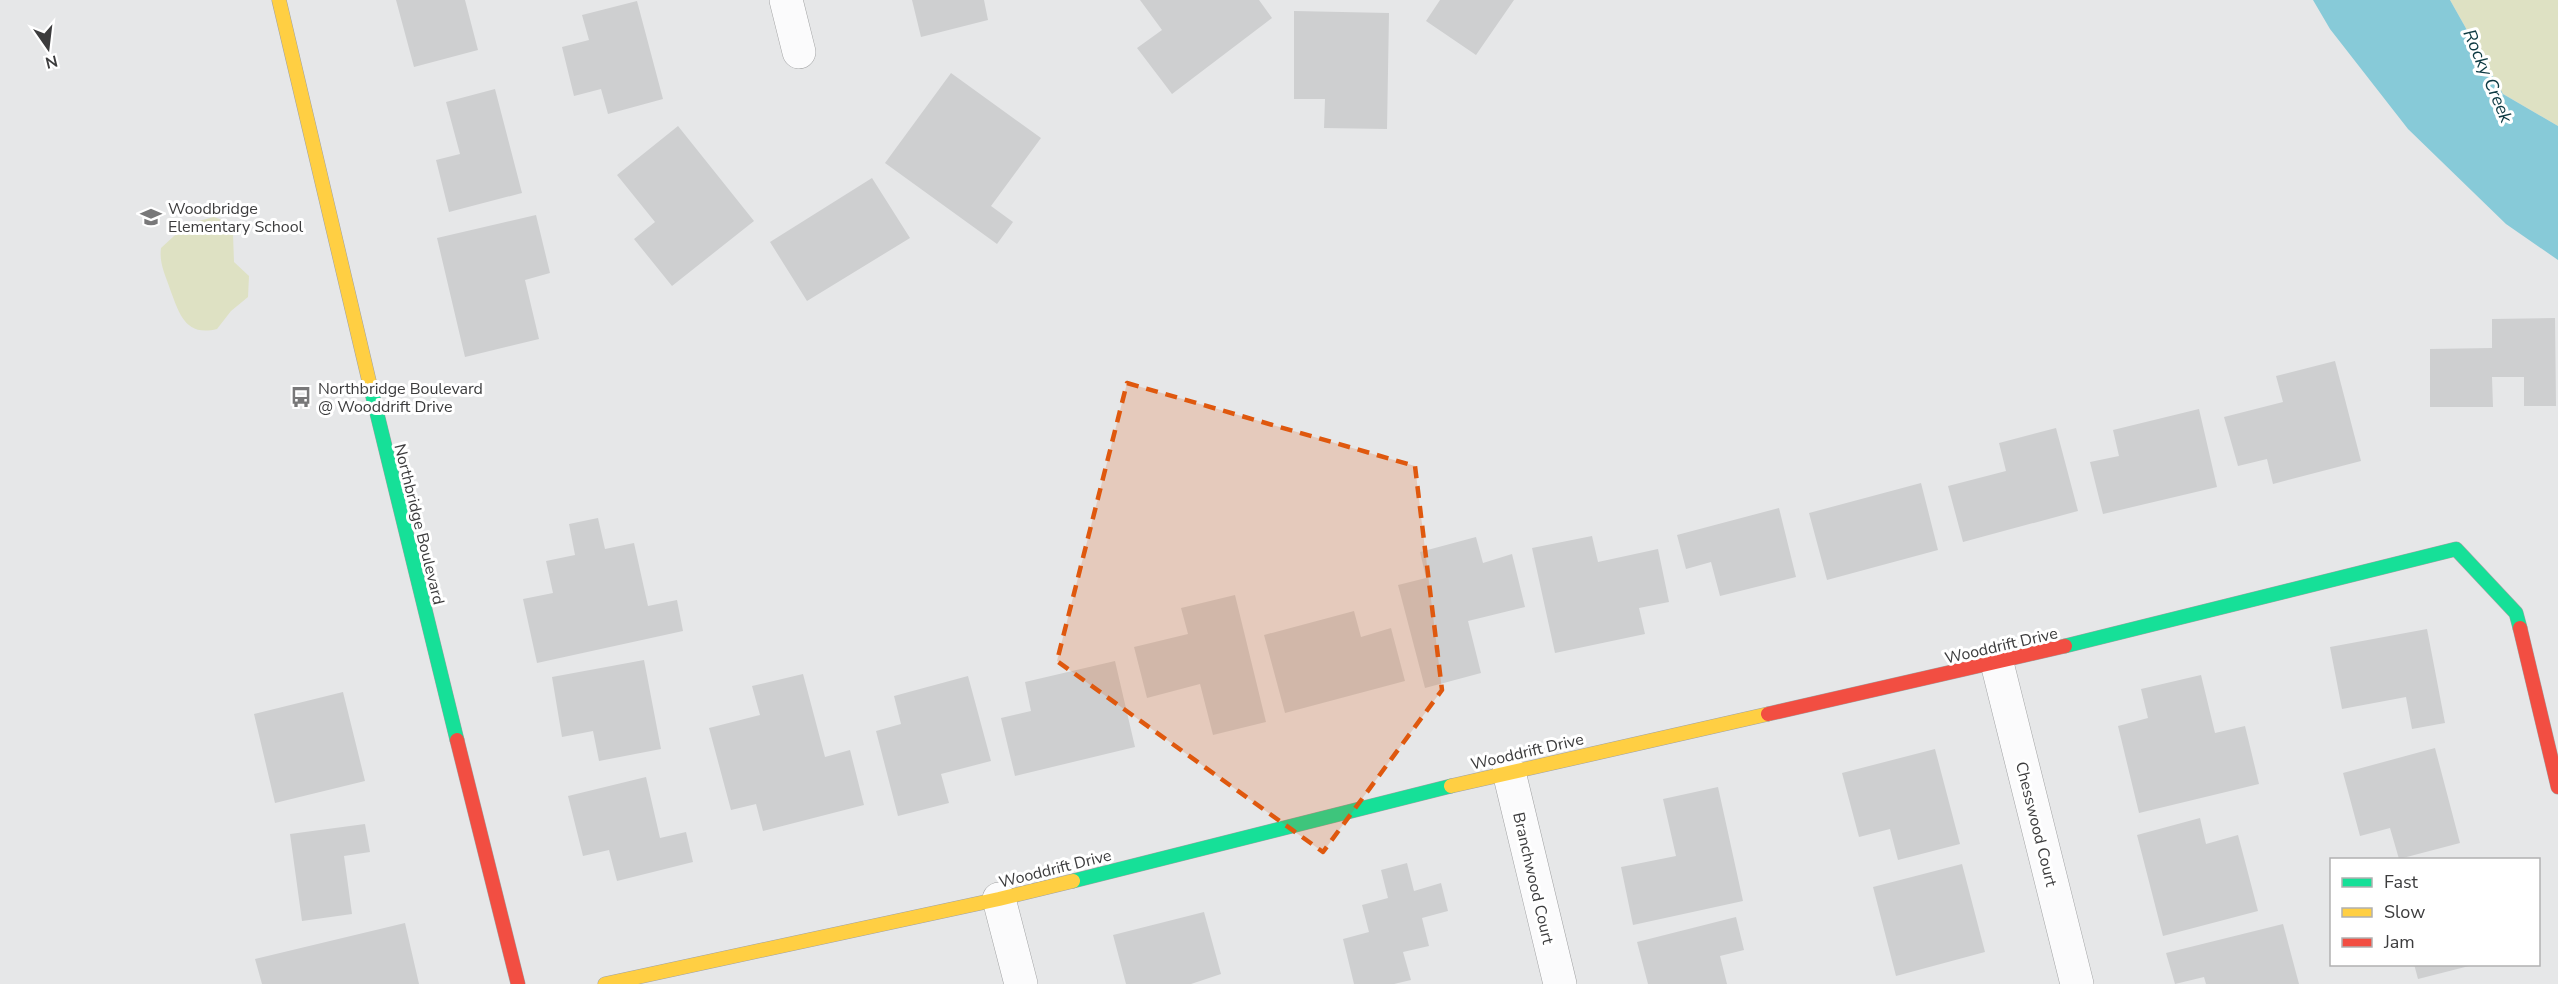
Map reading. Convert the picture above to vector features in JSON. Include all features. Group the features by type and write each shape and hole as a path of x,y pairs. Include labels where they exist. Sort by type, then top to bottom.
{"street":[{"name":"Northbridge Boulevard","path":"279,0 402,522 518,984"},
{"path":"786,0 799,51"},
{"name":"Wooddrift Drive","path":"605,984 999,899 1509,772 1997,663 2456,549 2516,613 2558,787"},
{"name":"Chesswood Court","path":"1997,663 2077,984"},
{"name":"Branchwood Court","path":"1509,772 1560,984"},
{"path":"999,899 1021,984"}],"highlighted area":[{"path":"1127,383 1415,466 1442,690 1323,852 1057,661"}],"green space":[{"path":"2450,0 2558,0 2558,126 2503,94"},
{"path":"214,217 225,221 233,234 234,262 249,276 248,297 231,311 217,329 206,331 190,326 180,314 164,273 161,248 187,224"}],"water":[{"name":"Rocky Creek","path":"2313,0 2450,0 2503,94 2558,126 2558,260 2506,224 2408,129 2330,29"}],"building":[{"path":"396,0 465,0 478,50 414,67"},
{"path":"912,0 984,0 988,20 921,37"},
{"path":"1140,0 1259,0 1272,18 1172,94 1137,48 1162,30"},
{"path":"1440,0 1514,0 1476,55 1426,21"},
{"path":"637,1 663,99 608,114 601,89 574,96 562,47 589,40 582,15"},
{"path":"1294,11 1389,13 1387,129 1324,128 1325,99 1294,99"},
{"path":"951,73 1041,138 991,206 1013,222 997,244 885,163"},
{"path":"495,89 522,193 449,212 436,160 460,154 446,102"},
{"path":"678,126 754,221 672,286 634,239 655,222 617,175"},
{"path":"872,178 910,238 807,301 770,242"},
{"path":"536,215 550,273 525,280 539,339 465,357 437,238"},
{"path":"2555,318 2556,406 2524,406 2524,377 2492,377 2493,407 2430,407 2430,349 2492,348 2492,319"},
{"path":"2335,361 2361,461 2273,484 2267,459 2238,466 2224,417 2283,402 2276,376"},
{"path":"2199,409 2217,487 2103,514 2090,462 2119,456 2113,430"},
{"path":"2056,428 2078,511 1963,542 1948,486 2006,471 1999,443"},
{"path":"1921,483 1938,550 1827,580 1809,513"},
{"path":"1779,508 1796,577 1720,596 1711,562 1686,569 1677,535"},
{"path":"598,518 605,549 634,543 648,606 677,600 683,631 537,663 523,599 553,593 546,561 575,555 569,524"},
{"path":"1592,536 1598,562 1658,549 1669,602 1639,608 1645,634 1555,653 1532,548"},
{"path":"1476,537 1483,563 1512,554 1525,607 1468,621 1481,673 1425,688 1398,585 1426,578 1420,552"},
{"path":"1235,595 1266,722 1213,735 1200,684 1147,698 1134,647 1188,634 1181,608"},
{"path":"1354,611 1361,637 1391,628 1405,681 1285,713 1264,635"},
{"path":"2427,629 2445,723 2412,729 2406,697 2342,709 2330,647"},
{"path":"644,660 661,749 599,761 593,731 562,737 552,677"},
{"path":"1115,661 1135,747 1015,776 1001,718 1031,711 1025,682"},
{"path":"803,674 825,757 850,750 864,805 763,831 756,804 731,810 709,728 760,715 752,686"},
{"path":"2201,675 2215,733 2245,726 2259,784 2139,813 2118,726 2148,718 2141,689"},
{"path":"968,676 991,761 941,774 949,803 898,816 876,731 901,724 894,696"},
{"path":"343,692 365,781 275,803 254,714"},
{"path":"2435,748 2460,843 2399,858 2390,828 2360,836 2343,773"},
{"path":"1935,749 1960,844 1898,860 1890,829 1859,837 1842,773"},
{"path":"646,777 660,838 686,832 693,862 617,881 609,850 583,856 568,796"},
{"path":"1718,787 1743,901 1633,925 1621,867 1676,856 1663,799"},
{"path":"2200,818 2206,844 2238,835 2258,911 2163,936 2137,835"},
{"path":"365,824 370,852 344,856 352,914 302,921 290,834"},
{"path":"1407,863 1414,891 1441,883 1448,911 1422,918 1429,946 1403,952 1411,980 1394,984 1354,984 1343,939 1369,932 1362,905 1388,898 1381,870"},
{"path":"1962,864 1985,952 1896,976 1873,887"},
{"path":"1204,912 1221,974 1191,984 1126,984 1113,935"},
{"path":"1736,917 1744,950 1720,956 1727,984 1648,984 1637,942"},
{"path":"405,923 419,984 262,984 255,959"},
{"path":"2283,924 2299,984 2206,984 2204,977 2175,984 2166,953"},
{"path":"2415,966 2469,966 2418,979"}],"traffic: fast":[{"path":"370,385 457,740"},
{"path":"2065,646 2456,549 2516,613 2520,628"},
{"path":"1073,881 1451,786"}],"traffic: slow":[{"path":"279,0 370,385"},
{"path":"1451,786 1768,714"},
{"path":"605,984 1073,881"}],"traffic: jam":[{"path":"2520,628 2558,787"},
{"path":"1768,714 2065,646"},
{"path":"457,740 518,984"}],"place":[{"name":"Woodbridge Elementary School","path":"151,217"},
{"name":"Northbridge Boulevard @ Wooddrift Drive","path":"301,397"}]}
